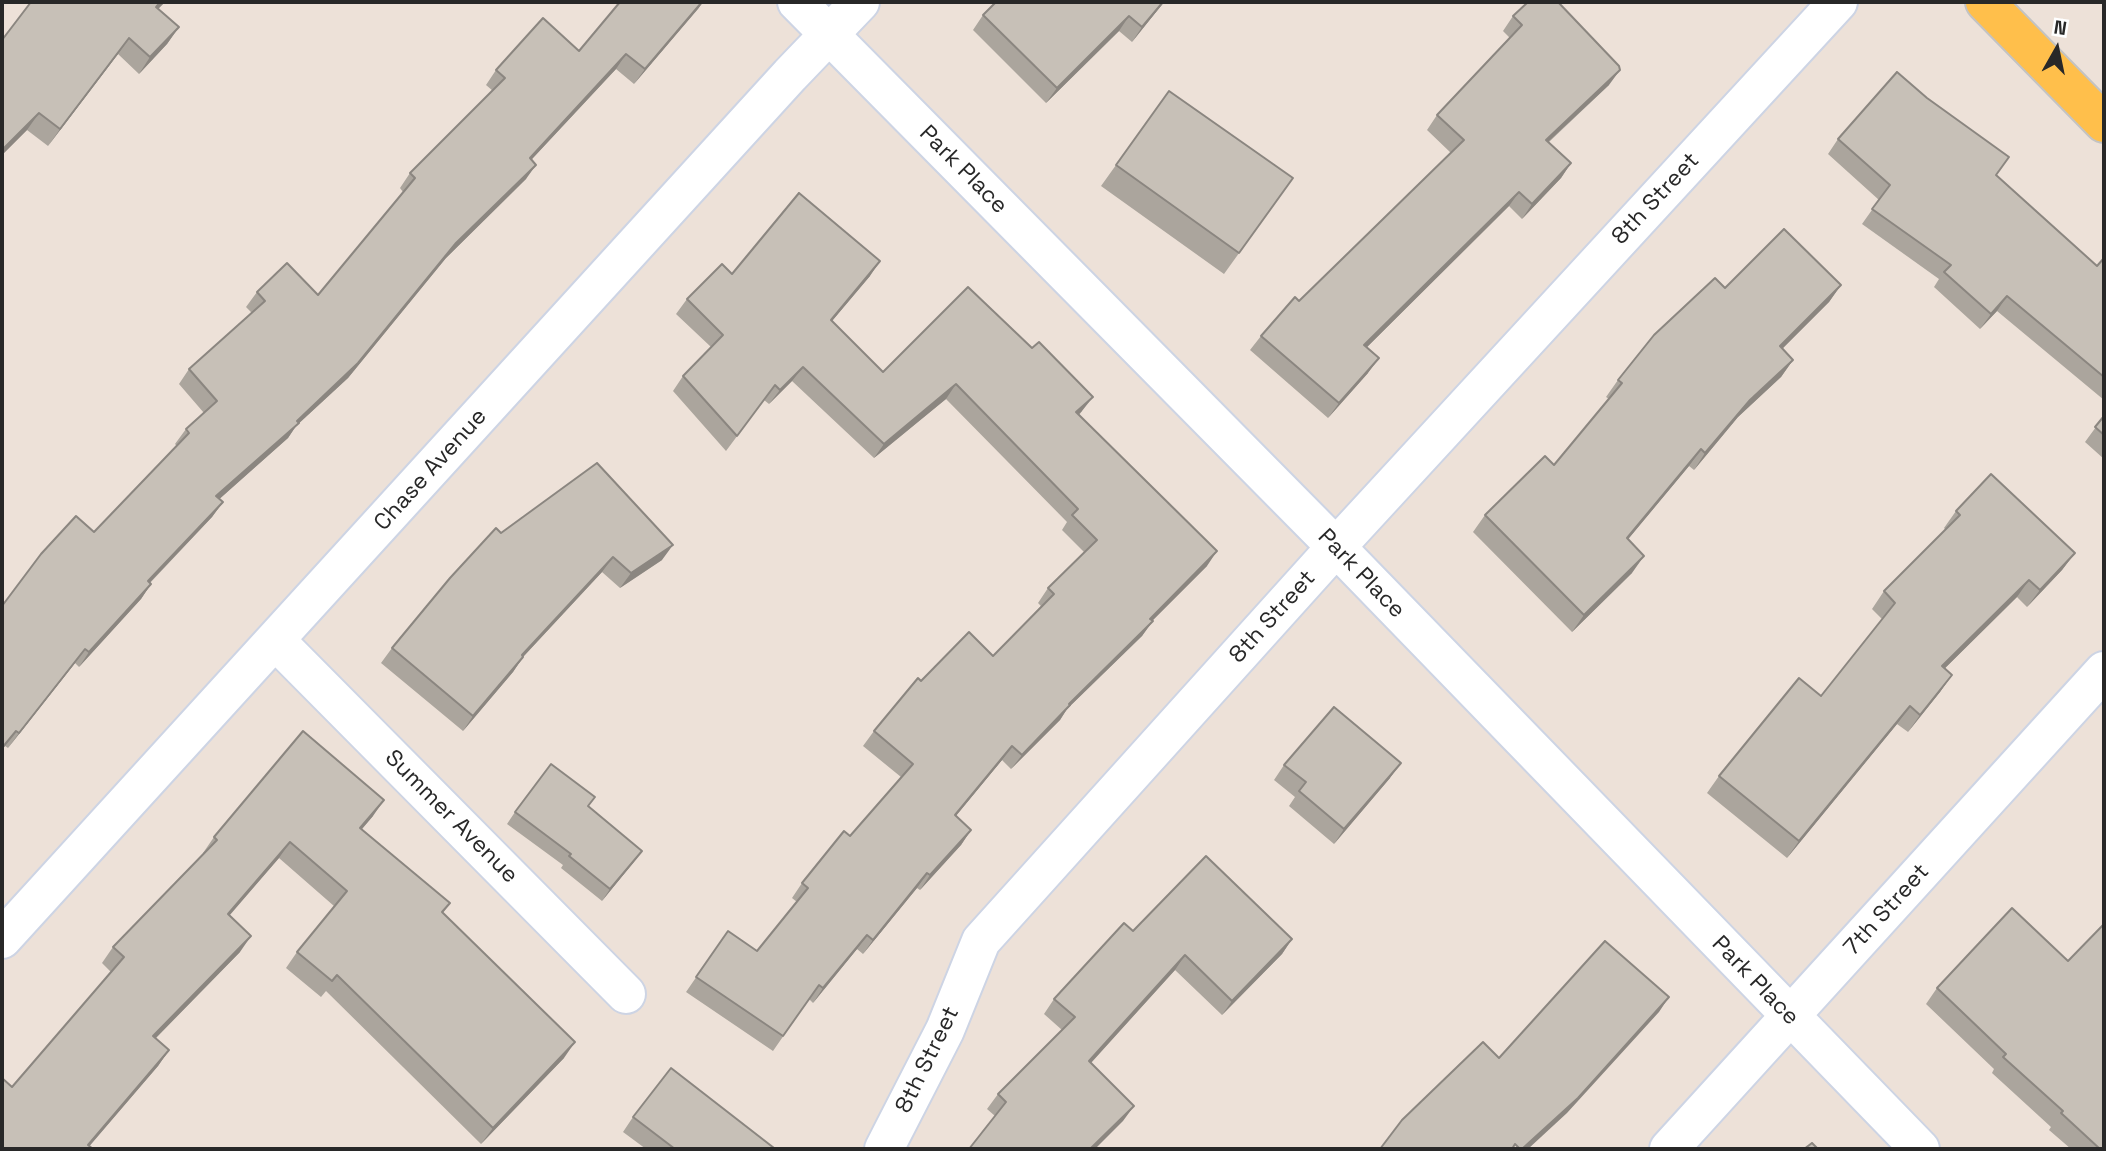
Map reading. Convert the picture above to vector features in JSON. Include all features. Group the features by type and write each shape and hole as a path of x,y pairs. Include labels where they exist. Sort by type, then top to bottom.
{"main road":[{"path":"1985,2 2104,122"}],"street":[{"name":"Park Place","path":"797,2 1336,547 1789,1017 1920,1149"},
{"name":"Chase Avenue","path":"2,939 860,2"},
{"name":"8th Street","path":"884,1149 946,1030 981,941 1336,547 1838,2"},
{"name":"Summer Avenue","path":"275,640 626,994"},
{"name":"7th Street","path":"1669,1149 2104,671"}],"building":[{"path":"31,2 160,2 156,7 179,27 150,57 129,38 60,129 39,113 2,150 2,40"},
{"path":"620,2 702,2 645,69 626,54 530,158 536,165 456,243 358,363 297,421 299,423 216,496 223,502 148,581 151,584 89,652 85,649 19,733 16,731 2,748 2,606 41,554 76,516 94,532 189,433 186,429 217,401 189,369 265,301 257,292 287,263 318,295 415,178 410,173 505,78 496,70 543,18 579,51"},
{"path":"996,2 1163,2 1142,27 1129,16 1057,88 983,15"},
{"path":"1528,2 1558,2 1620,70 1546,140 1571,163 1532,204 1519,192 1364,345 1379,358 1339,403 1261,336 1295,297 1299,301 1464,140 1437,115 1522,25 1513,16"},
{"path":"1897,72 1927,98 2009,157 1996,175 2097,266 2104,258 2104,377 2007,296 1991,314 1944,272 1951,265 1872,209 1890,185 1838,139"},
{"path":"1169,91 1293,178 1239,253 1116,165"},
{"path":"799,193 880,261 831,320 883,372 968,287 1032,348 1039,342 1093,397 1076,412 1217,551 1150,619 1153,621 1022,755 1012,746 955,815 971,830 930,875 927,873 873,940 867,935 823,988 819,985 783,1036 696,977 728,931 757,951 808,888 802,883 844,831 850,836 913,764 874,731 918,678 921,681 969,632 993,656 1054,594 1048,588 1097,540 1072,515 1078,509 956,384 884,444 803,367 780,390 775,385 737,436 683,376 723,335 687,299 722,264 732,274"},
{"path":"1784,229 1841,285 1780,346 1793,360 1750,400 1705,453 1701,449 1627,538 1644,556 1584,615 1485,515 1545,456 1554,465 1622,383 1618,380 1654,335 1715,278 1725,288"},
{"path":"2104,416 2104,435 2095,427"},
{"path":"597,463 673,545 631,573 613,557 522,655 473,716 392,648 496,528 501,533"},
{"path":"1991,474 2075,553 2040,590 2029,580 1942,666 1952,675 1920,715 1910,706 1799,841 1719,776 1799,678 1821,696 1895,603 1884,591 1960,515 1956,511"},
{"path":"1334,707 1401,763 1344,829 1299,791 1306,782 1284,765"},
{"path":"303,731 384,800 360,828 450,903 442,912 575,1042 493,1128 337,975 332,981 297,952 347,891 290,842 228,914 251,936 153,1036 169,1050 88,1145 93,1149 2,1149 2,1078 12,1087 124,957 113,947 217,840 214,837"},
{"path":"551,764 595,797 588,806 642,851 610,889 569,856 571,854 515,812"},
{"path":"1206,856 1292,939 1232,1001 1185,955 1089,1061 1134,1106 1090,1149 969,1149 1006,1102 998,1094 1075,1017 1054,999 1124,923 1133,931"},
{"path":"2012,908 2068,961 2104,924 2104,1149 2100,1149 2061,1113 2063,1111 2003,1057 2006,1054 1937,988"},
{"path":"1605,941 1669,997 1578,1098 1522,1149 1515,1144 1512,1149 1380,1149 1402,1120 1483,1042 1499,1058"},
{"path":"671,1068 774,1148 675,1149 633,1117"},
{"path":"1812,1143 1818,1149 1804,1149"}]}
